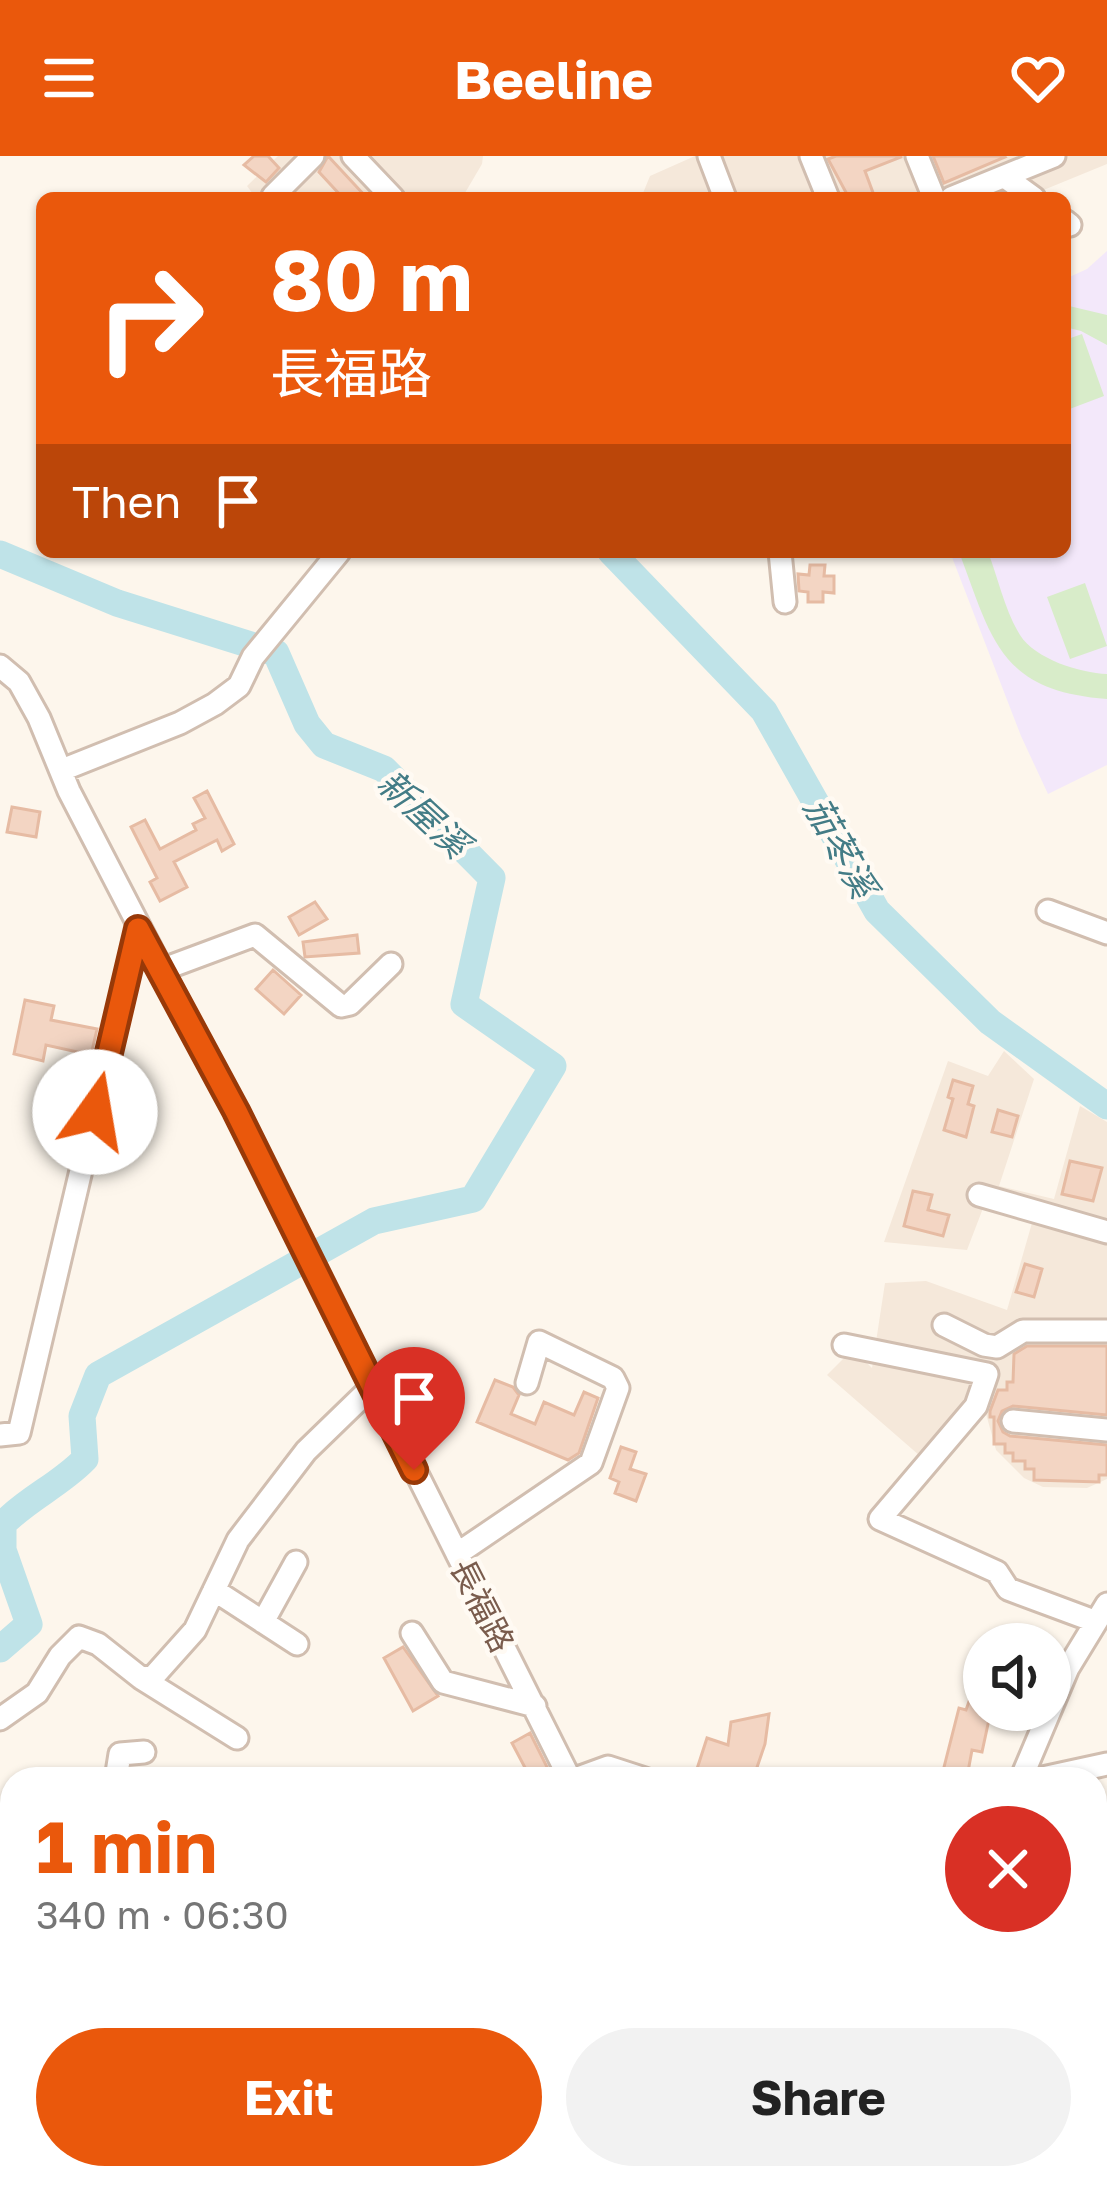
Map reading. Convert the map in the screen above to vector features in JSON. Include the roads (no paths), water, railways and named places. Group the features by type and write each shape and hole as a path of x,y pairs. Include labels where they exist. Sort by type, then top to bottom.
{"street":[{"path":"277,192 313,156"},
{"path":"353,156 387,192"},
{"path":"709,156 723,192"},
{"path":"811,156 826,192"},
{"path":"917,156 932,192"},
{"path":"966,192 1054,156"},
{"path":"1005,177 1026,192"},
{"path":"62,770 215,704 238,686 254,657 334,558"},
{"path":"781,558 785,602"},
{"name":"長福路","path":"0,666 19,682 68,791 535,1706 577,1767"},
{"path":"1048,911 1107,933"},
{"path":"0,1435 19,1432 138,929"},
{"path":"161,970 256,935 341,1006 350,1004 391,964"},
{"path":"979,1195 1107,1232"},
{"path":"944,1325 997,1347 1023,1331 1107,1331"},
{"path":"457,1554 591,1463 618,1388 613,1378 539,1342 527,1383"},
{"path":"844,1345 987,1374 976,1406 880,1519 998,1572 1008,1588 1100,1612 1068,1668 1027,1767"},
{"path":"141,1678 153,1677 195,1630 238,1540 306,1451 372,1387"},
{"path":"1012,1421 1107,1430"},
{"path":"263,1622 296,1562"},
{"path":"214,1590 297,1644"},
{"path":"412,1633 443,1682 535,1706"},
{"path":"0,1719 38,1693 79,1637 98,1644 141,1678 238,1738"},
{"path":"118,1767 120,1754 144,1752"}],"waterway":[{"name":"新屋溪","path":"0,554 117,603 276,653 307,724 324,745 384,769 492,878 464,1004 553,1066 473,1199 374,1221 98,1375 82,1416 85,1459 3,1524 3,1550 29,1624 0,1649"},
{"name":"茄苳溪","path":"617,558 764,711 877,911 990,1022 1107,1106"}]}
